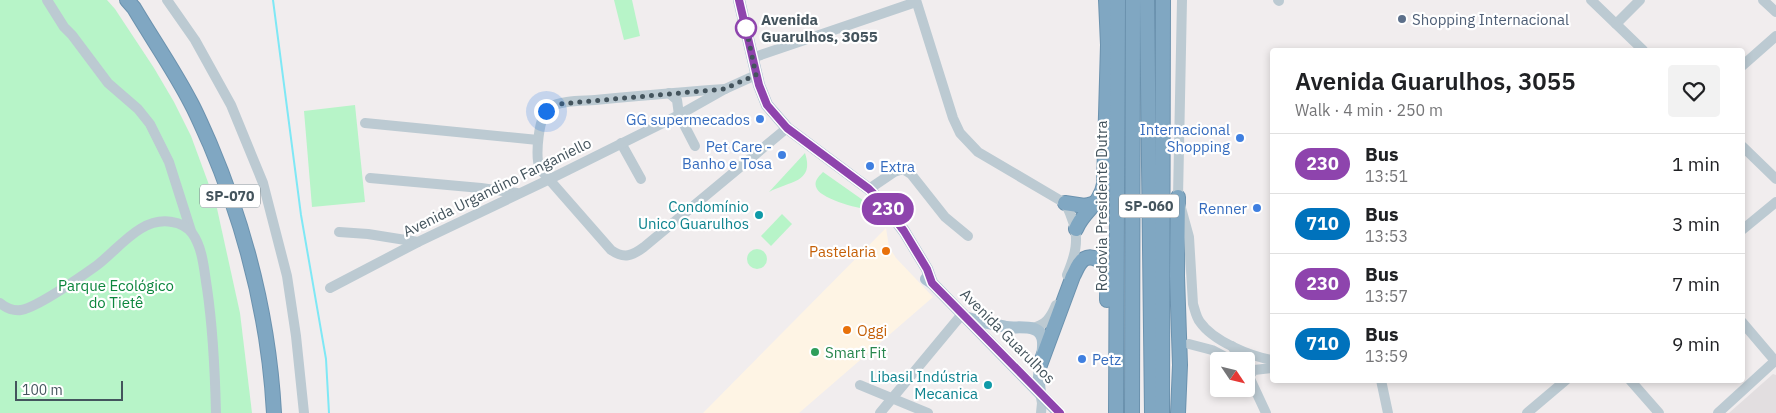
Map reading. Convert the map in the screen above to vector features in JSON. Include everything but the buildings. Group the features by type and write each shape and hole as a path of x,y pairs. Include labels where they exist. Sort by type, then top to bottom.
{"highway":[{"name":"SP-070","path":"127,0 134,8 192,103 224,177 244,237 260,306 269,358 274,413"},
{"path":"1076,230 1083,215 1097,202 1103,191 1104,184 1108,45 1106,0"},
{"name":"Rodovia Presidente Dutra","path":"1116,413 1118,0"},
{"name":"Rodovia Presidente Dutra","path":"1132,413 1133,0"},
{"name":"SP-060","path":"1147,0 1152,413"},
{"name":"SP-060","path":"1162,413 1163,0"},
{"path":"1178,197 1180,365 1178,413"},
{"path":"1065,203 1088,206 1097,202"},
{"path":"1040,365 1076,270 1084,259 1090,258 1101,262 1106,271 1108,413"}],"main road":[{"name":"Avenida Guarulhos","path":"742,1 756,75 767,105 787,128 869,189 882,202 904,231 927,269 932,283 1058,412"},
{"path":"964,315 988,324 1007,327 1023,326 1039,332 1044,341 1038,378 1040,392"},
{"path":"996,350 996,339 1007,327"}],"street":[{"path":"47,0 64,27 108,83 138,109 150,124 169,162 191,232 203,261 214,348 216,413"},
{"path":"168,0 195,40 231,105 263,183 287,276 296,336 304,413"},
{"path":"1182,0 1178,197 1189,237 1193,304 1195,312 1208,330 1232,346 1270,360"},
{"path":"1591,0 1641,48"},
{"path":"1616,24 1640,0"},
{"path":"1763,0 1776,12"},
{"path":"752,58 916,1 953,118 960,133 978,152 1065,203 1076,230 1075,255 1053,312 1044,324 1031,328"},
{"path":"1745,63 1776,36"},
{"name":"Avenida Urgandino Fanganiello","path":"330,288 418,242 679,115 724,89 756,75"},
{"path":"724,89 559,104 550,107 546,111 538,140 538,164 611,250 617,254 628,256 644,247 787,128"},
{"path":"669,93 678,100 679,115 695,146"},
{"path":"365,123 538,140"},
{"path":"621,143 641,179"},
{"path":"1745,149 1776,179"},
{"path":"869,189 894,172 903,169 911,174 945,217 968,236"},
{"path":"370,178 518,193"},
{"path":"1745,228 1776,202"},
{"path":"0,303 12,310 29,308 97,266 141,228 152,222 163,220 175,222 183,225 191,232"},
{"path":"339,232 368,234 418,242"},
{"path":"880,413 964,315"},
{"path":"1718,413 1776,362 1745,326"},
{"path":"1189,344 1216,352"},
{"path":"1232,346 1236,352"},
{"path":"1255,370 1270,368"},
{"path":"1382,383 1388,413"},
{"path":"1527,413 1562,383"},
{"path":"1633,383 1659,413"},
{"path":"860,385 928,413"},
{"path":"1255,390 1266,413"},
{"path":"1040,392 1041,413"}],"shaded area":[{"path":"886,228 889,247 896,258 933,297 799,413 703,413"},
{"path":"1773,374 1776,375 1776,413 1729,413"}],"green space":[{"name":"Parque Ecológico do Tietê","path":"0,0 107,0 154,68 191,136 216,204 240,313 252,413 0,413"},
{"path":"614,0 632,0 640,36 624,40"},
{"path":"355,105 365,202 312,207 304,111"},
{"path":"805,153 807,163 803,176 792,183 769,192"},
{"path":"823,172 877,210 863,209 835,201 821,193 817,189 816,182"},
{"path":"782,214 792,224 771,246 761,236"},
{"path":"757,249 764,252 767,259 764,266 757,269 750,266 747,259 750,252"}],"waterway":[{"path":"273,0 301,215 326,359 329,413"}],"bus line":[{"name":"230","path":"739,0 759,85 767,105 787,128 869,189 882,202 904,231 930,274 932,283 1060,413"}],"place":[{"name":"Shopping Internacional","path":"1402,19"},
{"name":"Avenida Guarulhos, 3055","path":"746,28"},
{"name":"GG supermecados","path":"760,119"},
{"name":"Internacional Shopping","path":"1240,138"},
{"name":"Pet Care - Banho e Tosa","path":"782,155"},
{"name":"Extra","path":"870,166"},
{"name":"Renner","path":"1257,208"},
{"name":"Condomínio Unico Guarulhos","path":"759,215"},
{"name":"Pastelaria","path":"886,251"},
{"name":"Oggi","path":"847,330"},
{"name":"Smart Fit","path":"815,352"},
{"name":"Petz","path":"1082,359"},
{"name":"Libasil Indústria Mecanica","path":"988,385"}],"route":[{"path":"546,111 550,107 559,104 724,89 756,75 746,28"}]}
